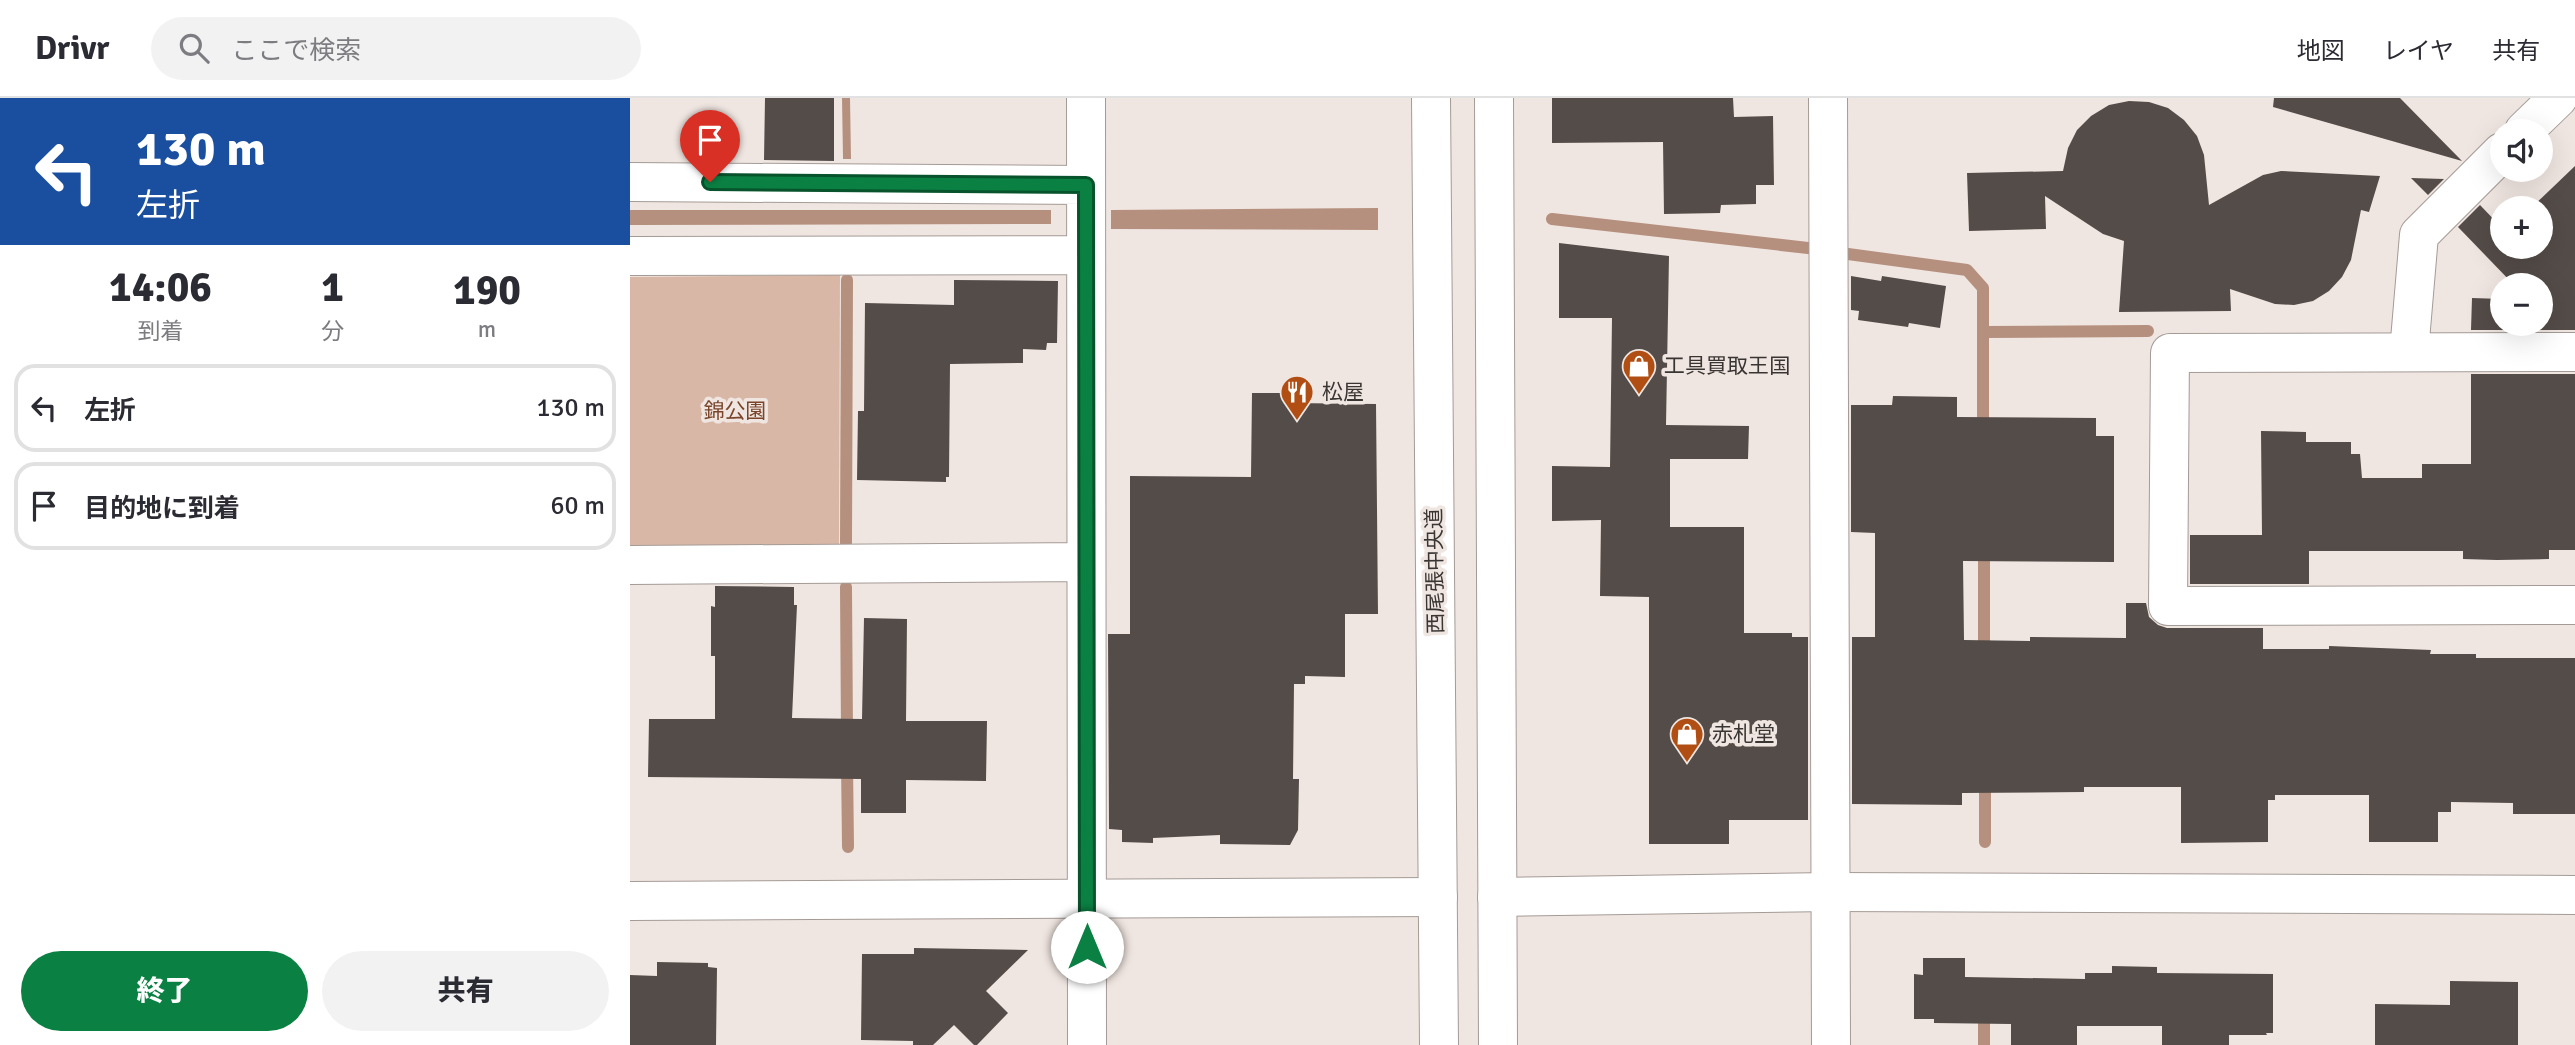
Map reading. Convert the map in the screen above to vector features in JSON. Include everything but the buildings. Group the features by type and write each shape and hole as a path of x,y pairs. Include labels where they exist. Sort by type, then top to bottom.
{"street":[{"path":"1086,98 1087,1045"},
{"name":"西尾張中央道","path":"1431,98 1438,1045"},
{"path":"1494,98 1498,1045"},
{"path":"1828,98 1831,1045"},
{"path":"2536,119 2558,98"},
{"path":"2409,352 2419,235 2490,164"},
{"path":"630,182 1086,185"},
{"path":"630,256 1086,255"},
{"path":"2575,352 2170,353 2168,606 2575,606"},
{"path":"630,565 1086,562"},
{"path":"1497,897 1830,892 2575,895"},
{"path":"630,901 1438,897"}],"green space":[{"name":"錦公園","path":"840,275 839,545 630,547 630,277"}],"shaded area":[{"path":"842,98 850,98 851,159 843,159"},
{"path":"1378,208 1378,230 1111,229 1111,210"},
{"path":"630,210 1051,210 1051,224 630,225"},
{"path":"1978,985 1990,985 1990,1045 1978,1045"}],"waterway":[{"path":"1552,219 1808,248"},
{"path":"1848,254 1967,270 1983,288 1983,432"},
{"path":"846,543 847,280"},
{"path":"1983,332 2148,331"},
{"path":"1984,545 1984,656"},
{"path":"846,587 847,734"},
{"path":"847,763 848,847"},
{"path":"1985,776 1985,842"}],"place":[{"name":"工具買取王国","path":"1639,396"},
{"name":"松屋","path":"1297,422"},
{"name":"赤札堂","path":"1687,764"}],"route":[{"path":"710,182 1086,185 1087,947"}]}
